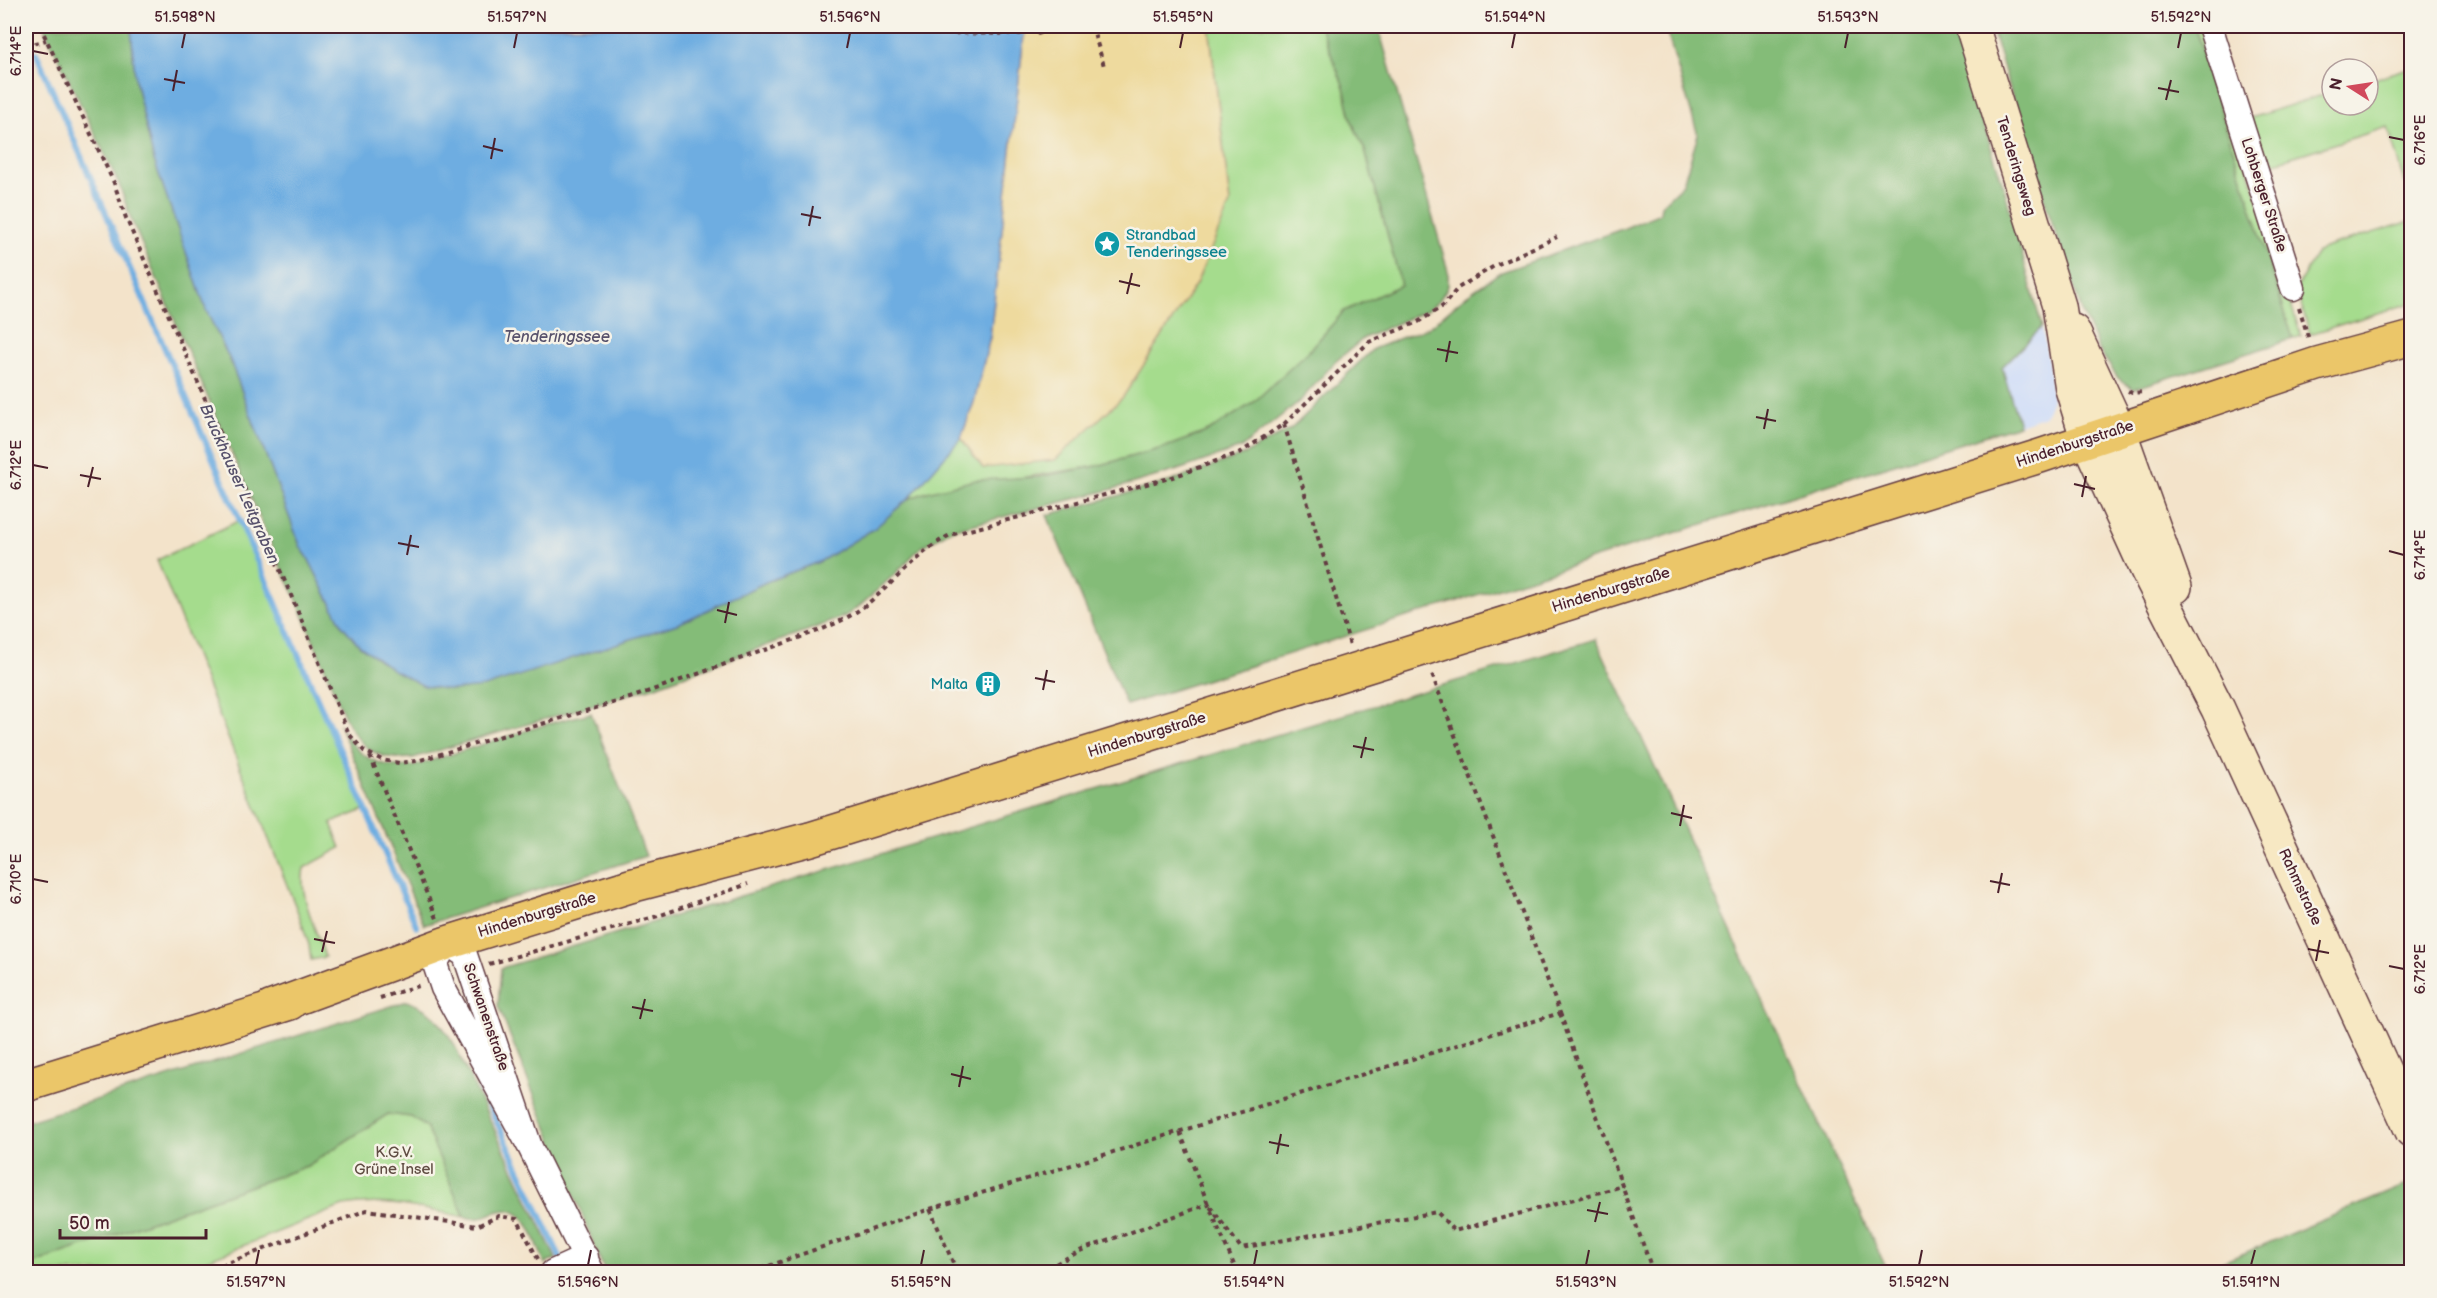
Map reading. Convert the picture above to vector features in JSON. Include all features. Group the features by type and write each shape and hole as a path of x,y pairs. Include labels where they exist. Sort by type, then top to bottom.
{"main road":[{"name":"Tenderingsweg","path":"1972,26 2060,306 2119,430"},
{"name":"Tenderingsweg","path":"2060,306 2072,389 2088,441"},
{"name":"Hindenburgstraße","path":"26,1085 449,954 630,886 810,839 2088,441 2317,364 2412,338"},
{"name":"Rahmstraße","path":"2119,430 2218,709"},
{"name":"Rahmstraße","path":"2088,441 2147,570 2218,709 2412,1131"}],"street":[{"name":"Lohberger Straße","path":"2210,26 2293,288"},
{"name":"Schwanenstraße","path":"449,954 443,988 530,1147 589,1265"},
{"path":"546,1267 589,1265"}],"path":[{"path":"40,26 114,183 126,218 290,593 338,713 348,734 369,755 449,954"},
{"path":"1037,34 1069,26"},
{"path":"1092,26 1104,66"},
{"path":"936,33 1024,34"},
{"path":"26,46 46,40"},
{"path":"369,755 399,763 417,761 633,697 818,631 845,619 864,607 925,549 950,535 1170,478 1241,452 1284,424 1369,342 1418,322 1443,306 1458,288 1496,265 1557,237"},
{"path":"2293,288 2317,364"},
{"path":"1284,424 1357,669"},
{"path":"1422,648 1560,1013 1653,1272"},
{"path":"752,1272 930,1209 1560,1013"},
{"path":"1180,1132 1237,1272"},
{"path":"1208,1204 1241,1248 1437,1212 1454,1231 1623,1186"},
{"path":"1041,1272 1082,1250 1208,1204"},
{"path":"930,1209 957,1272"},
{"path":"204,1272 368,1210 477,1226 500,1216 517,1220 546,1267"}],"shaded area":[{"path":"2042,327 2052,399 2045,416 2019,425 2002,367"}],"green space":[{"path":"43,26 131,26 135,79 153,157 206,310 230,360 301,548 342,625 360,646 395,671 484,687 680,623 766,582 821,561 875,528 908,499 975,480 1038,477 1097,466 1163,448 1209,431 1253,403 1310,350 1344,311 1401,285 1365,150 1352,122 1344,87 1320,26 1378,26 1448,271 1448,286 1439,301 1427,310 1364,338 1335,362 1301,400 1241,448 1113,489 951,530 920,548 861,605 845,616 653,687 413,758 389,757 380,755 364,745 345,718 297,600 131,219 119,184"},
{"path":"1209,26 1320,26 1344,87 1352,122 1365,150 1401,285 1344,311 1310,350 1253,403 1209,431 1163,448 1097,466 927,492 908,499 961,438 983,468 1230,204"},
{"path":"1665,26 1952,26 2004,188 2042,327 2002,367 2019,425 1126,705 1047,515 1172,481 1243,455 1291,429 1373,349 1429,327 1466,296 1499,273 1625,228 1660,213 1661,205 1683,184 1698,135"},
{"path":"1991,26 2194,26 2293,339 2133,389 2118,378 2099,350 2083,314 2033,166"},
{"path":"2194,26 2204,26 2301,336 2293,339"},
{"path":"2411,67 2411,180 2404,182 2388,127 2259,167 2244,120 2320,96 2320,117 2380,117 2380,77"},
{"path":"2411,221 2411,303 2310,334 2296,288 2317,253 2324,248"},
{"path":"238,521 364,810 331,823 341,848 304,868 306,901 325,957 311,960 309,945 299,915 157,560"},
{"path":"1596,639 1888,1272 605,1272 498,1006 501,968"},
{"path":"591,713 646,856 424,925 339,724 353,745 369,758 389,765 414,766 547,724"},
{"path":"407,1001 429,1012 453,1042 556,1259 545,1264 529,1226 516,1212 507,1210 478,1218 465,1217 426,1127 411,1117 388,1114 307,1166 26,1266 26,1122"},
{"name":"K.G.V. Grüne Insel","path":"388,1114 411,1117 426,1127 465,1217 389,1204 343,1206 177,1272 26,1272 26,1266 307,1166"},
{"path":"2411,1183 2411,1272 2199,1272"}],"sand":[{"name":"Strandbad Tenderingssee","path":"1025,26 1209,26 1230,204 1196,284 1123,397 1055,460 983,468 961,438 974,402 990,337"}],"water":[{"name":"Tenderingssee","path":"131,26 1025,26 990,337 974,402 961,438 908,499 875,528 821,561 766,582 680,623 484,687 452,690 424,686 395,671 360,646 342,625 301,548 230,360 206,310 153,157 135,79"}],"waterway":[{"name":"Bruckhauser Leitgraben","path":"26,33 27,37"},
{"name":"Bruckhauser Leitgraben","path":"36,53 417,927"},
{"name":"Bruckhauser Leitgraben","path":"481,1088 560,1257"}],"place":[{"name":"Strandbad Tenderingssee","path":"1107,244"},
{"name":"Malta","path":"988,684"}]}
